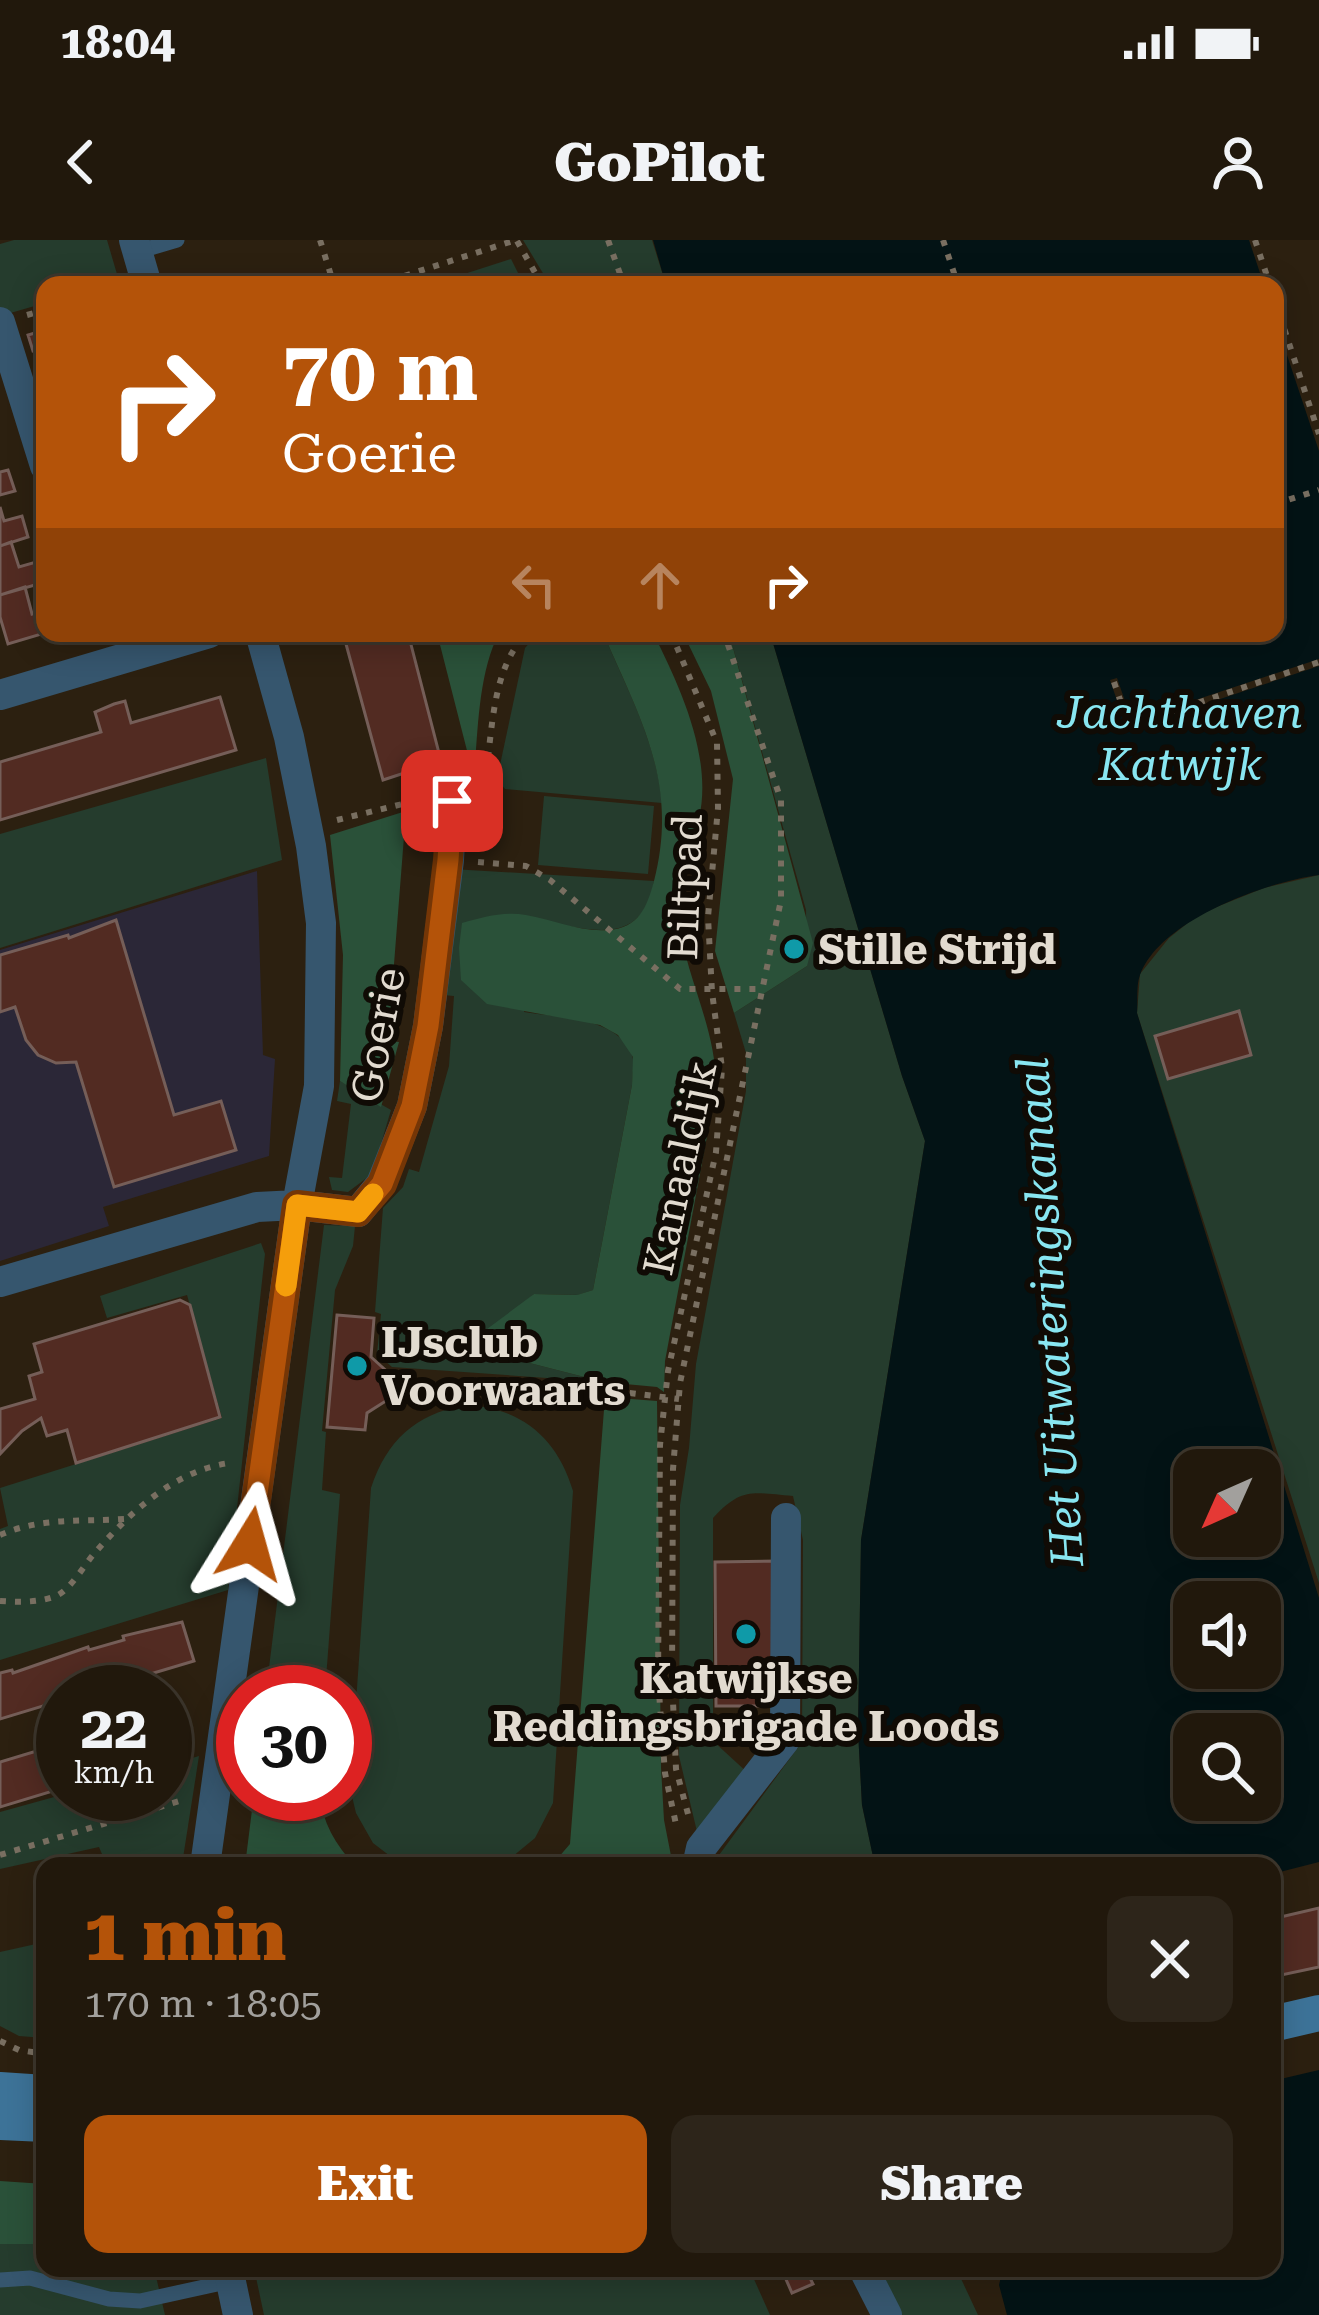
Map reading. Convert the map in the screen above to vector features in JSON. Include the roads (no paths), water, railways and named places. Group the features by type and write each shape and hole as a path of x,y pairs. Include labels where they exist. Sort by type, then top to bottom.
{"street":[{"path":"135,246 145,276"},
{"path":"0,322 36,437"},
{"path":"0,695 101,647 140,642"},
{"path":"206,1857 297,1205 319,1086 321,923 309,830 263,642"},
{"name":"Goerie","path":"297,1205 358,1212 382,1184 412,1106 428,1026 452,801"},
{"path":"0,1282 256,1207 297,1205"},
{"path":"688,1845 701,1848 785,1740 786,1518"},
{"path":"1281,2022 1319,2013"},
{"path":"0,2090 36,2092"},
{"path":"0,2122 36,2124"},
{"path":"231,2277 238,2315"},
{"path":"868,2277 887,2315"}],"lane":[{"path":"135,246 177,240"},
{"path":"0,2280 30,2278 109,2299 140,2301 220,2277"}],"water":[{"path":"653,240 1249,240 1261,276 663,276"},
{"path":"1284,346 1319,451 1319,875 1244,895 1169,937 1140,975 1137,1013 1273,1449 1173,1449 1173,1557 1281,1557 1281,1476 1319,1598 1319,1862 1281,1872 1281,1857 873,1857 862,1805 858,1731 861,1540 925,1141 773,642 1284,642"},
{"path":"1319,2070 1319,2315 1007,2315 1001,2277 1281,2277 1281,2079"}],"place":[{"name":"Stille Strijd","path":"794,949"},
{"name":"IJsclub Voorwaarts","path":"357,1366"},
{"name":"Katwijkse Reddingsbrigade Loods","path":"746,1634"}],"water label":[{"name":"Jachthaven Katwijk","path":"1180,738"},
{"name":"Het Uitwateringskanaal","path":"1050,1312"}]}
